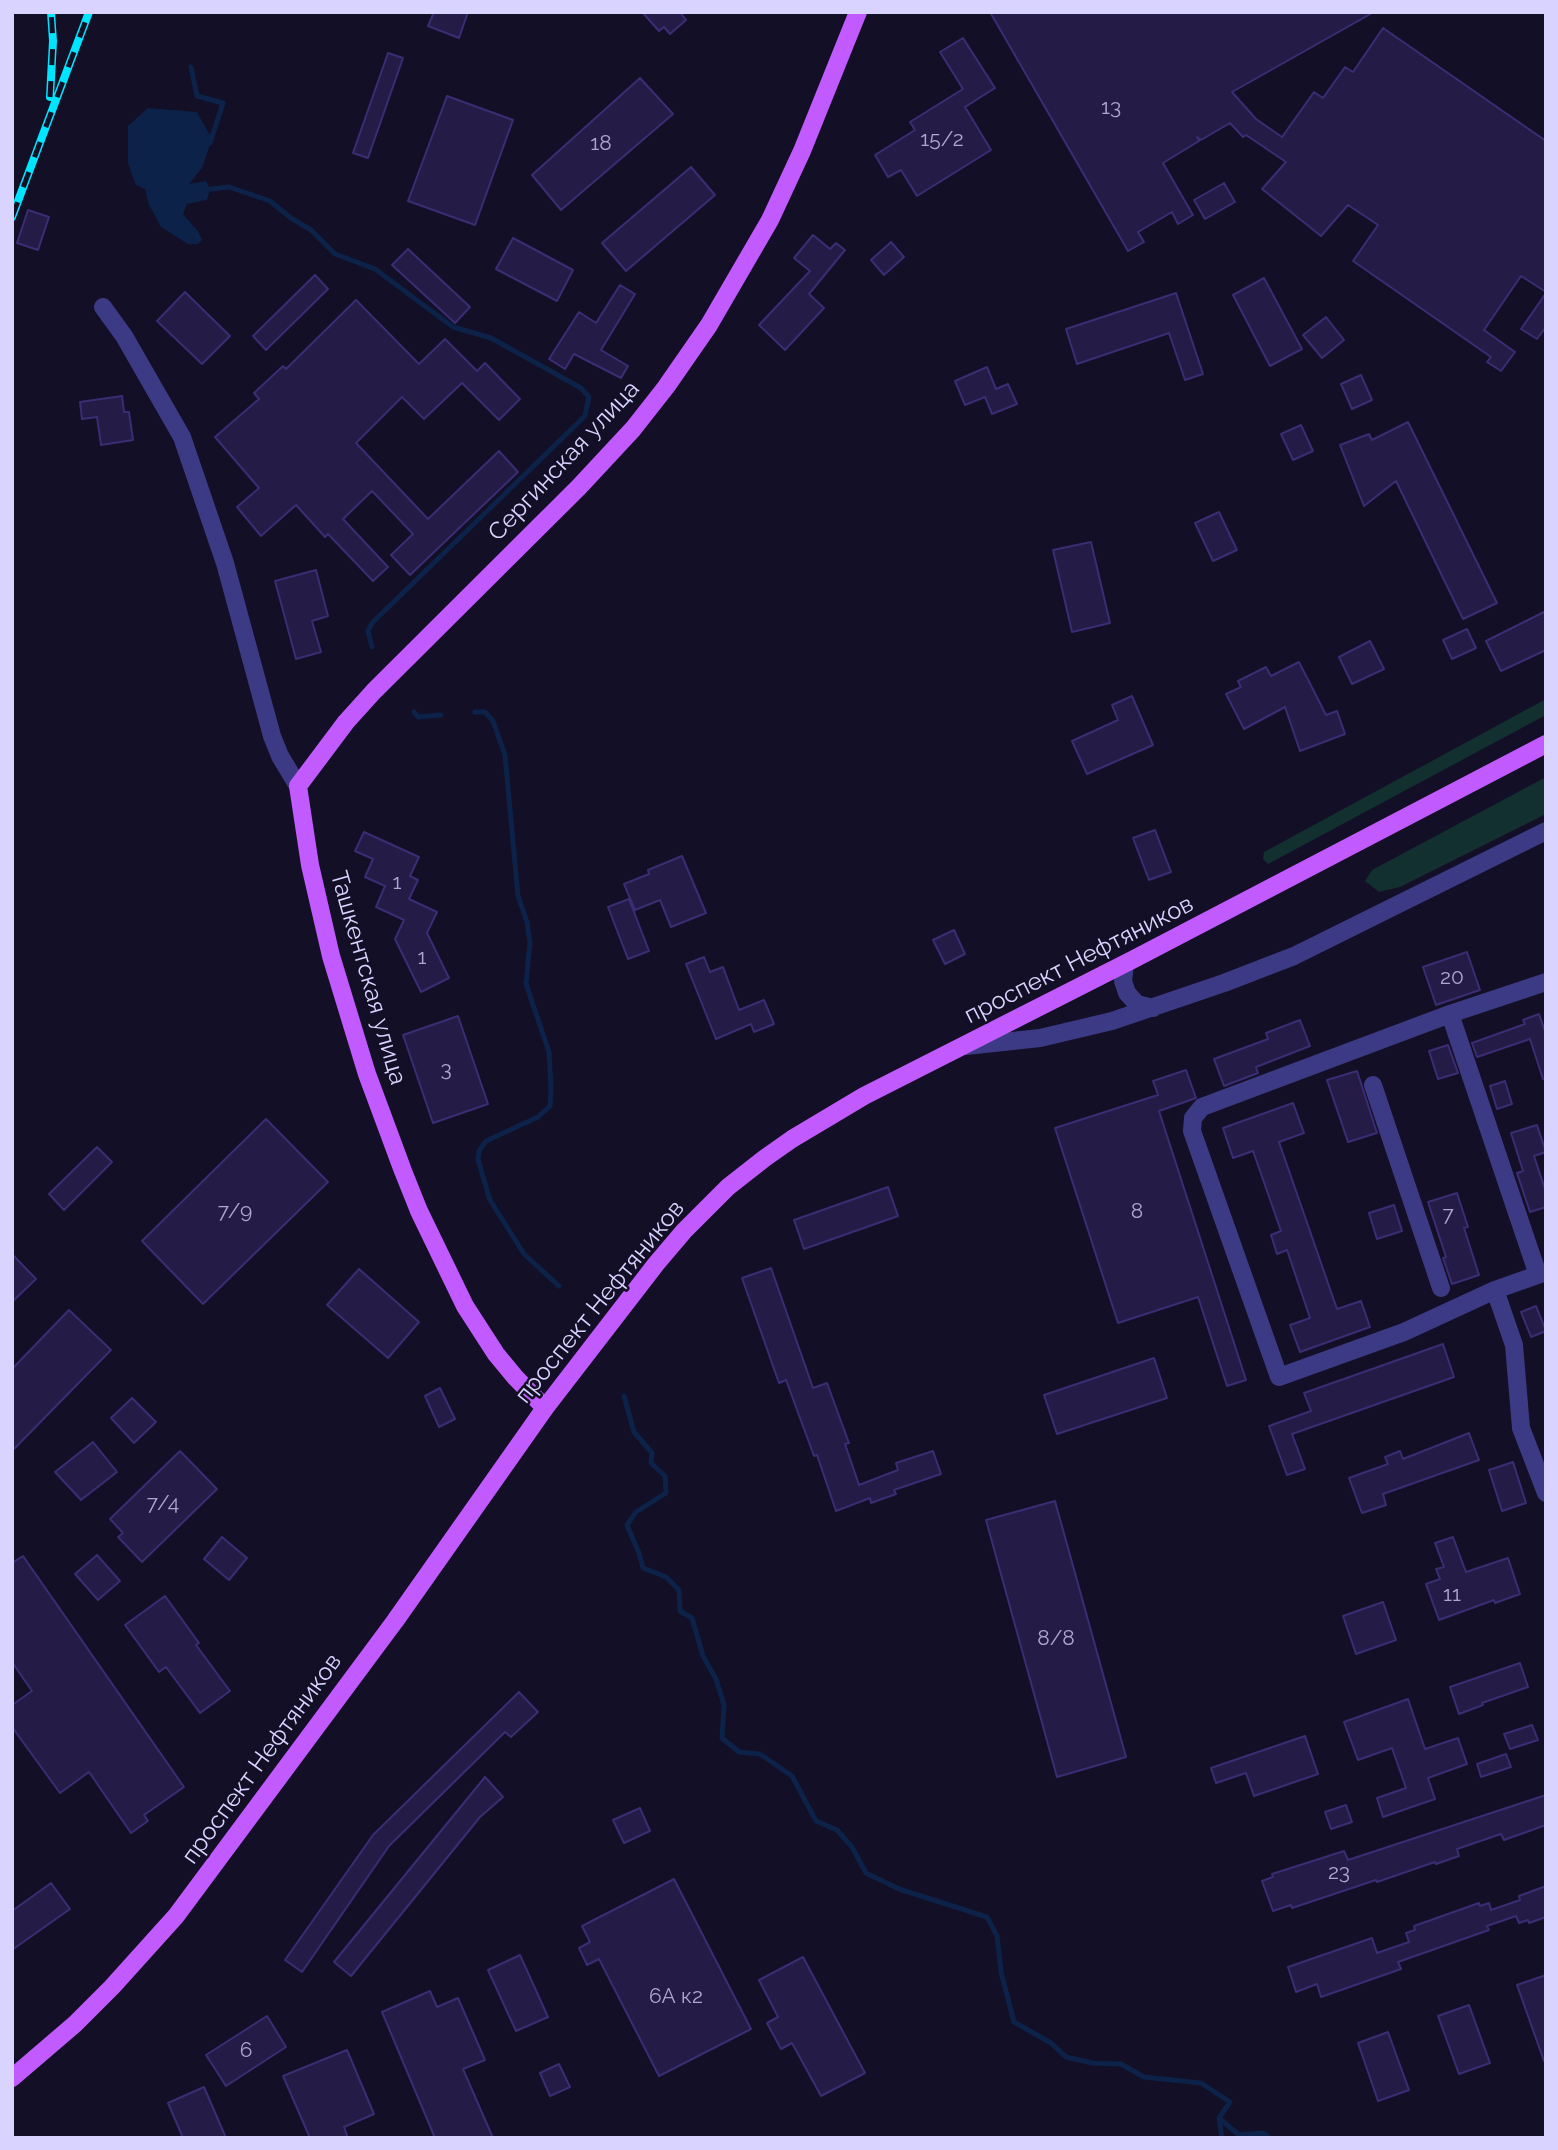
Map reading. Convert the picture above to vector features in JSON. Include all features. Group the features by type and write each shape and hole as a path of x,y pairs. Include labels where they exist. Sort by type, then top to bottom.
{"main road":[{"name":"Сергинская улица","path":"298,786 346,722 374,691 579,487 633,429 666,387 709,325 770,220 802,150 858,12"},
{"name":"проспект Нефтяников","path":"12,2078 75,2024 176,1916 395,1621 545,1408 656,1264 684,1231 729,1188 765,1158 864,1096 1125,964 1546,744"},
{"name":"Ташкентская улица","path":"298,786 310,865 331,956 367,1074 407,1181 443,1263 472,1318 515,1377 545,1408"}],"street":[{"name":"Ташкентская улица","path":"103,307 124,337 182,437 225,563 272,736 279,756 298,786"},
{"path":"966,1046 1040,1038 1112,1021 1294,956 1546,831"},
{"path":"1125,964 1123,981 1126,993 1137,1004 1153,1008"},
{"path":"1450,1014 1542,1274 1495,1290 1404,1332 1279,1377 1192,1131 1193,1118 1202,1107 1450,1014 1544,987"},
{"path":"1373,1085 1441,1288"},
{"path":"1495,1290 1514,1345 1521,1428 1546,1493"}],"green space":[{"path":"1546,699 1546,715 1268,864 1263,859 1264,852"},
{"path":"1546,777 1546,814 1400,887 1379,892 1365,881 1372,870"}],"water":[{"path":"148,108 197,112 212,139 202,168 189,184 206,181 210,189 207,200 187,204 183,214 198,231 202,240 198,244 188,244 161,227 149,205 145,189 136,185 128,164 128,126"}],"building":[{"path":"434,12 468,12 459,38 428,26"},
{"path":"642,12 680,12 686,20 670,34 664,27 659,31"},
{"path":"990,12 1374,12 1232,92 1256,119 1282,137 1314,92 1323,98 1345,67 1353,72 1383,28 1546,141 1546,292 1521,276 1484,330 1515,352 1501,371 1487,362 1491,357 1353,261 1378,225 1348,205 1321,236 1262,189 1286,162 1246,135 1243,137 1230,123 1201,140 1197,137 1199,141 1163,163 1193,215 1178,224 1172,212 1138,232 1144,242 1128,251"},
{"path":"963,38 995,88 965,107 991,150 917,196 901,170 888,177 875,155 915,130 910,122 963,89 940,52"},
{"path":"388,53 403,58 368,158 353,153"},
{"path":"640,78 673,114 561,210 532,175"},
{"path":"447,96 513,120 475,225 408,201"},
{"path":"691,167 715,195 626,271 602,243"},
{"path":"1224,183 1235,202 1205,219 1194,200"},
{"path":"28,210 49,217 38,250 17,243"},
{"path":"813,235 830,249 836,243 845,250 809,294 824,308 785,350 759,325 810,271 794,258"},
{"path":"513,238 573,270 557,301 496,269"},
{"path":"891,242 904,257 884,275 871,260"},
{"path":"408,249 470,307 455,323 392,265"},
{"path":"315,275 328,289 266,350 253,336"},
{"path":"1264,278 1302,349 1270,366 1233,295"},
{"path":"620,285 635,294 601,350 628,366 621,378 574,354 565,369 549,359 579,312 596,323"},
{"path":"185,292 230,336 202,364 157,321"},
{"path":"1176,293 1203,374 1185,380 1169,333 1077,364 1066,329"},
{"path":"1546,293 1546,327 1537,339 1521,329"},
{"path":"356,300 419,364 445,339 477,371 485,363 520,399 499,420 462,383 424,419 402,397 356,443 428,519 499,451 518,472 410,575 391,555 413,534 372,491 343,519 388,567 373,581 328,534 325,537 296,505 261,536 237,507 259,488 215,437 259,399 254,393 283,366 286,369"},
{"path":"1326,317 1344,340 1322,358 1303,335"},
{"path":"987,367 996,389 1008,384 1017,404 992,414 985,397 965,405 955,381"},
{"path":"1361,375 1372,400 1352,409 1341,384"},
{"path":"122,396 124,412 129,412 133,440 101,445 97,417 82,419 80,402"},
{"path":"1408,422 1497,603 1463,619 1396,481 1364,506 1340,445 1369,434 1372,440"},
{"path":"1301,425 1313,451 1293,460 1281,434"},
{"path":"1219,512 1237,550 1213,561 1195,523"},
{"path":"1091,542 1110,623 1072,632 1053,550"},
{"path":"316,570 328,616 312,621 321,652 296,659 275,581"},
{"path":"1546,611 1546,650 1501,671 1486,641"},
{"path":"1467,629 1476,648 1452,659 1443,640"},
{"path":"1370,641 1384,669 1352,684 1339,657"},
{"path":"1299,662 1326,715 1337,711 1345,734 1300,751 1285,707 1244,729 1226,694 1241,687 1238,681 1266,667 1271,676"},
{"path":"1132,696 1153,745 1087,774 1072,741 1118,720 1112,705"},
{"path":"1155,830 1171,872 1149,880 1133,838"},
{"path":"364,832 419,857 410,876 418,880 409,899 437,912 427,933 449,978 421,992 395,939 404,920 376,907 385,886 365,877 373,859 355,851"},
{"path":"682,856 706,913 671,927 660,900 635,910 624,884 649,874 648,870"},
{"path":"629,899 649,951 628,959 608,907"},
{"path":"954,930 965,954 945,964 933,940"},
{"path":"1467,952 1480,990 1436,1005 1423,967"},
{"path":"704,957 710,972 723,967 739,1010 764,1000 774,1024 754,1032 751,1024 716,1039 686,964"},
{"path":"1539,1014 1546,1034 1546,1079 1543,1079 1530,1039 1477,1057 1472,1043 1525,1024 1523,1020"},
{"path":"458,1016 488,1104 433,1123 403,1035"},
{"path":"1300,1020 1310,1046 1256,1067 1258,1073 1224,1086 1214,1059 1268,1039 1266,1033"},
{"path":"1448,1045 1458,1073 1438,1079 1429,1051"},
{"path":"1186,1070 1196,1098 1159,1111 1246,1380 1227,1386 1198,1297 1118,1323 1055,1128 1158,1095 1153,1081"},
{"path":"1357,1071 1377,1133 1348,1142 1327,1080"},
{"path":"1505,1081 1512,1104 1497,1109 1490,1086"},
{"path":"1293,1103 1304,1133 1279,1142 1337,1309 1361,1301 1370,1327 1300,1352 1290,1325 1310,1318 1287,1250 1277,1254 1271,1235 1281,1231 1253,1151 1233,1158 1223,1128"},
{"path":"266,1119 328,1182 203,1304 142,1241"},
{"path":"1537,1125 1546,1152 1534,1156 1546,1192 1546,1207 1530,1212 1517,1173 1523,1171 1511,1133"},
{"path":"97,1147 112,1162 64,1210 49,1194"},
{"path":"888,1187 898,1216 804,1249 794,1220"},
{"path":"1457,1193 1468,1227 1464,1228 1479,1275 1452,1284 1428,1202"},
{"path":"1394,1205 1402,1231 1377,1239 1369,1213"},
{"path":"12,1254 36,1279 12,1302"},
{"path":"771,1268 813,1388 827,1383 849,1443 845,1444 859,1485 898,1470 896,1463 933,1451 941,1474 894,1490 896,1494 871,1503 870,1498 836,1511 817,1455 814,1456 786,1380 779,1383 742,1278"},
{"path":"359,1269 419,1322 388,1358 327,1305"},
{"path":"1536,1306 1546,1331 1531,1337 1521,1312"},
{"path":"69,1310 111,1350 12,1451 12,1369"},
{"path":"1443,1344 1454,1377 1292,1434 1305,1469 1287,1475 1269,1426 1311,1411 1304,1393"},
{"path":"1154,1358 1167,1398 1057,1434 1044,1395"},
{"path":"440,1388 455,1419 439,1427 425,1396"},
{"path":"132,1398 156,1422 134,1443 111,1418"},
{"path":"1469,1433 1479,1460 1383,1494 1386,1505 1362,1513 1349,1478 1388,1464 1385,1457 1400,1451 1403,1459"},
{"path":"93,1442 117,1472 81,1500 55,1472"},
{"path":"180,1451 217,1489 142,1562 118,1537 123,1533 110,1519"},
{"path":"1513,1462 1526,1503 1502,1511 1489,1470"},
{"path":"1055,1501 1126,1757 1057,1777 986,1520"},
{"path":"222,1537 247,1558 229,1580 204,1559"},
{"path":"1453,1537 1466,1572 1508,1558 1520,1594 1495,1603 1494,1600 1439,1620 1426,1584 1440,1579 1436,1569 1444,1567 1435,1543"},
{"path":"97,1555 120,1581 98,1600 75,1574"},
{"path":"23,1556 184,1787 144,1815 148,1821 131,1833 89,1772 60,1793 12,1727 12,1705 32,1691 12,1662 12,1563"},
{"path":"165,1596 230,1691 200,1713 166,1667 159,1672 125,1625"},
{"path":"1383,1602 1396,1640 1356,1654 1343,1616"},
{"path":"1520,1663 1528,1687 1459,1714 1450,1687"},
{"path":"519,1692 538,1712 511,1737 505,1732 389,1846 302,1972 285,1960 373,1835"},
{"path":"1408,1699 1425,1749 1458,1738 1467,1764 1428,1778 1435,1799 1383,1817 1377,1798 1406,1788 1392,1748 1358,1760 1344,1722"},
{"path":"1532,1725 1538,1740 1510,1749 1504,1734"},
{"path":"1305,1736 1318,1774 1254,1796 1246,1773 1216,1783 1211,1768"},
{"path":"1506,1754 1511,1767 1481,1777 1477,1764"},
{"path":"485,1777 503,1797 480,1817 351,1976 334,1962"},
{"path":"1546,1795 1546,1825 1504,1840 1501,1834 1457,1849 1459,1856 1292,1908 1291,1905 1273,1911 1262,1881 1273,1877 1272,1874 1344,1851 1348,1860"},
{"path":"1346,1805 1352,1822 1331,1829 1325,1812"},
{"path":"640,1808 650,1831 624,1843 613,1820"},
{"path":"674,1879 751,2029 659,2076 599,1959 587,1965 579,1948 590,1942 582,1926"},
{"path":"51,1883 70,1909 12,1950 12,1911"},
{"path":"1546,1886 1546,1917 1529,1923 1528,1920 1519,1923 1516,1916 1487,1926 1489,1930 1398,1962 1401,1969 1321,1997 1317,1984 1296,1992 1288,1967 1372,1938 1377,1953 1409,1942 1406,1933 1415,1930 1414,1926 1479,1903 1480,1906 1489,1903 1491,1910 1520,1900 1519,1896"},
{"path":"520,1955 548,2017 516,2031 488,1970"},
{"path":"803,1957 865,2073 821,2096 792,2043 781,2049 767,2023 778,2017 759,1980"},
{"path":"1546,1975 1546,2061 1544,2061 1517,1985"},
{"path":"430,1991 437,2007 458,1998 485,2060 463,2069 493,2138 435,2138 382,2012"},
{"path":"1469,2005 1490,2063 1459,2074 1438,2016"},
{"path":"267,2016 286,2047 226,2086 206,2055"},
{"path":"1388,2032 1409,2090 1378,2101 1358,2043"},
{"path":"347,2050 374,2114 344,2127 348,2138 310,2138 283,2076"},
{"path":"559,2064 570,2087 550,2096 540,2073"},
{"path":"204,2087 226,2138 183,2138 168,2103"}],"waterway":[{"path":"191,67 197,96 223,103 210,143"},
{"path":"203,190 229,187 270,201 311,230 335,254 375,269 453,327 491,338 581,388 589,397 585,416 372,623 368,631 372,647"},
{"path":"414,712 418,717 441,715"},
{"path":"475,712 485,712 493,721 505,755 518,896 527,922 530,943 526,984 549,1052 551,1089 550,1106 538,1117 486,1141 479,1151 478,1160 490,1200 524,1254 559,1286"},
{"path":"624,1396 634,1432 652,1453 651,1463 665,1476 666,1493 636,1512 627,1525 643,1568 666,1577 679,1590 680,1611 692,1618 703,1656 716,1679 724,1705 722,1738 739,1752 760,1754 792,1776 816,1821 837,1830 852,1847 866,1873 899,1889 987,1917 997,1936 1001,1972 1014,2022 1051,2043 1066,2057 1092,2063 1121,2064 1144,2077 1201,2083 1230,2102 1219,2118 1222,2138"},
{"path":"1219,2118 1239,2135 1263,2133 1270,2138"}],"railway":[{"path":"50,97 53,41 51,12"},
{"path":"12,217 89,12"}]}
